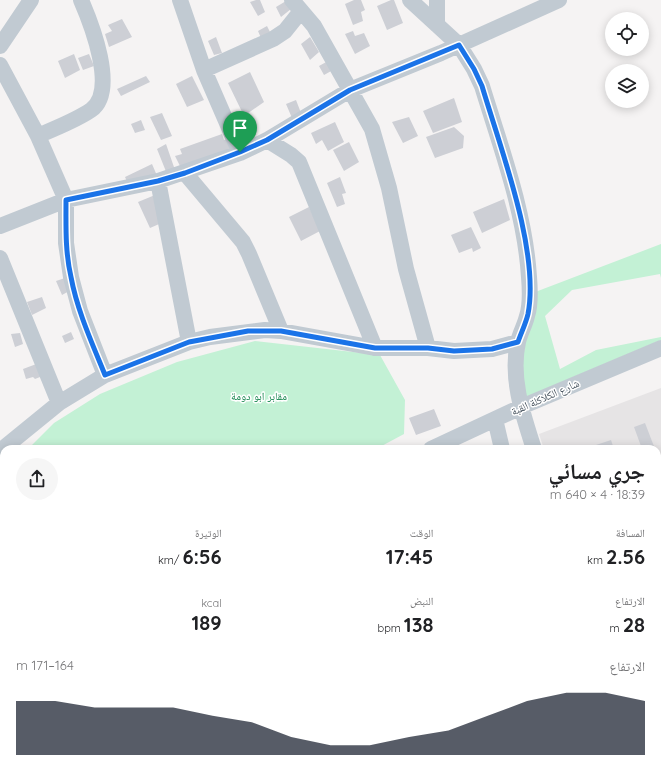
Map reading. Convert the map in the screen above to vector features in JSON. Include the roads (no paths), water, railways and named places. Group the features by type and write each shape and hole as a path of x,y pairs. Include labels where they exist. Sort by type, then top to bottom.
{"street":[{"path":"0,46 31,0"},
{"path":"38,136 92,110 101,94 102,76 98,49 81,0"},
{"path":"180,0 204,70 240,152"},
{"path":"410,0 459,45 474,69 482,86 518,209 525,240 530,294 528,315 518,342 516,367 517,388 521,407 533,445"},
{"path":"437,0 438,25"},
{"path":"0,226 66,200 158,181 185,173 240,152 267,140 350,90 459,45 559,0"},
{"path":"204,70 273,39 285,31 296,5 314,26 372,129 377,143 406,269 428,348"},
{"path":"0,65 38,136 66,200 66,243 71,277 80,311 105,375"},
{"path":"267,140 291,155 299,162 375,348"},
{"path":"185,173 243,242 250,254 281,331"},
{"path":"158,181 189,342"},
{"path":"0,258 58,403"},
{"path":"7,445 58,403 105,375 189,342 248,331 281,331 375,348 428,348 454,351 492,349 518,342"},
{"name":"شارع الكلاكلة القبة","path":"440,445 521,407 661,349"},
{"path":"495,419 501,445"}],"park label":[{"name":"مقابر ابو دومة","path":"259,396"}]}
